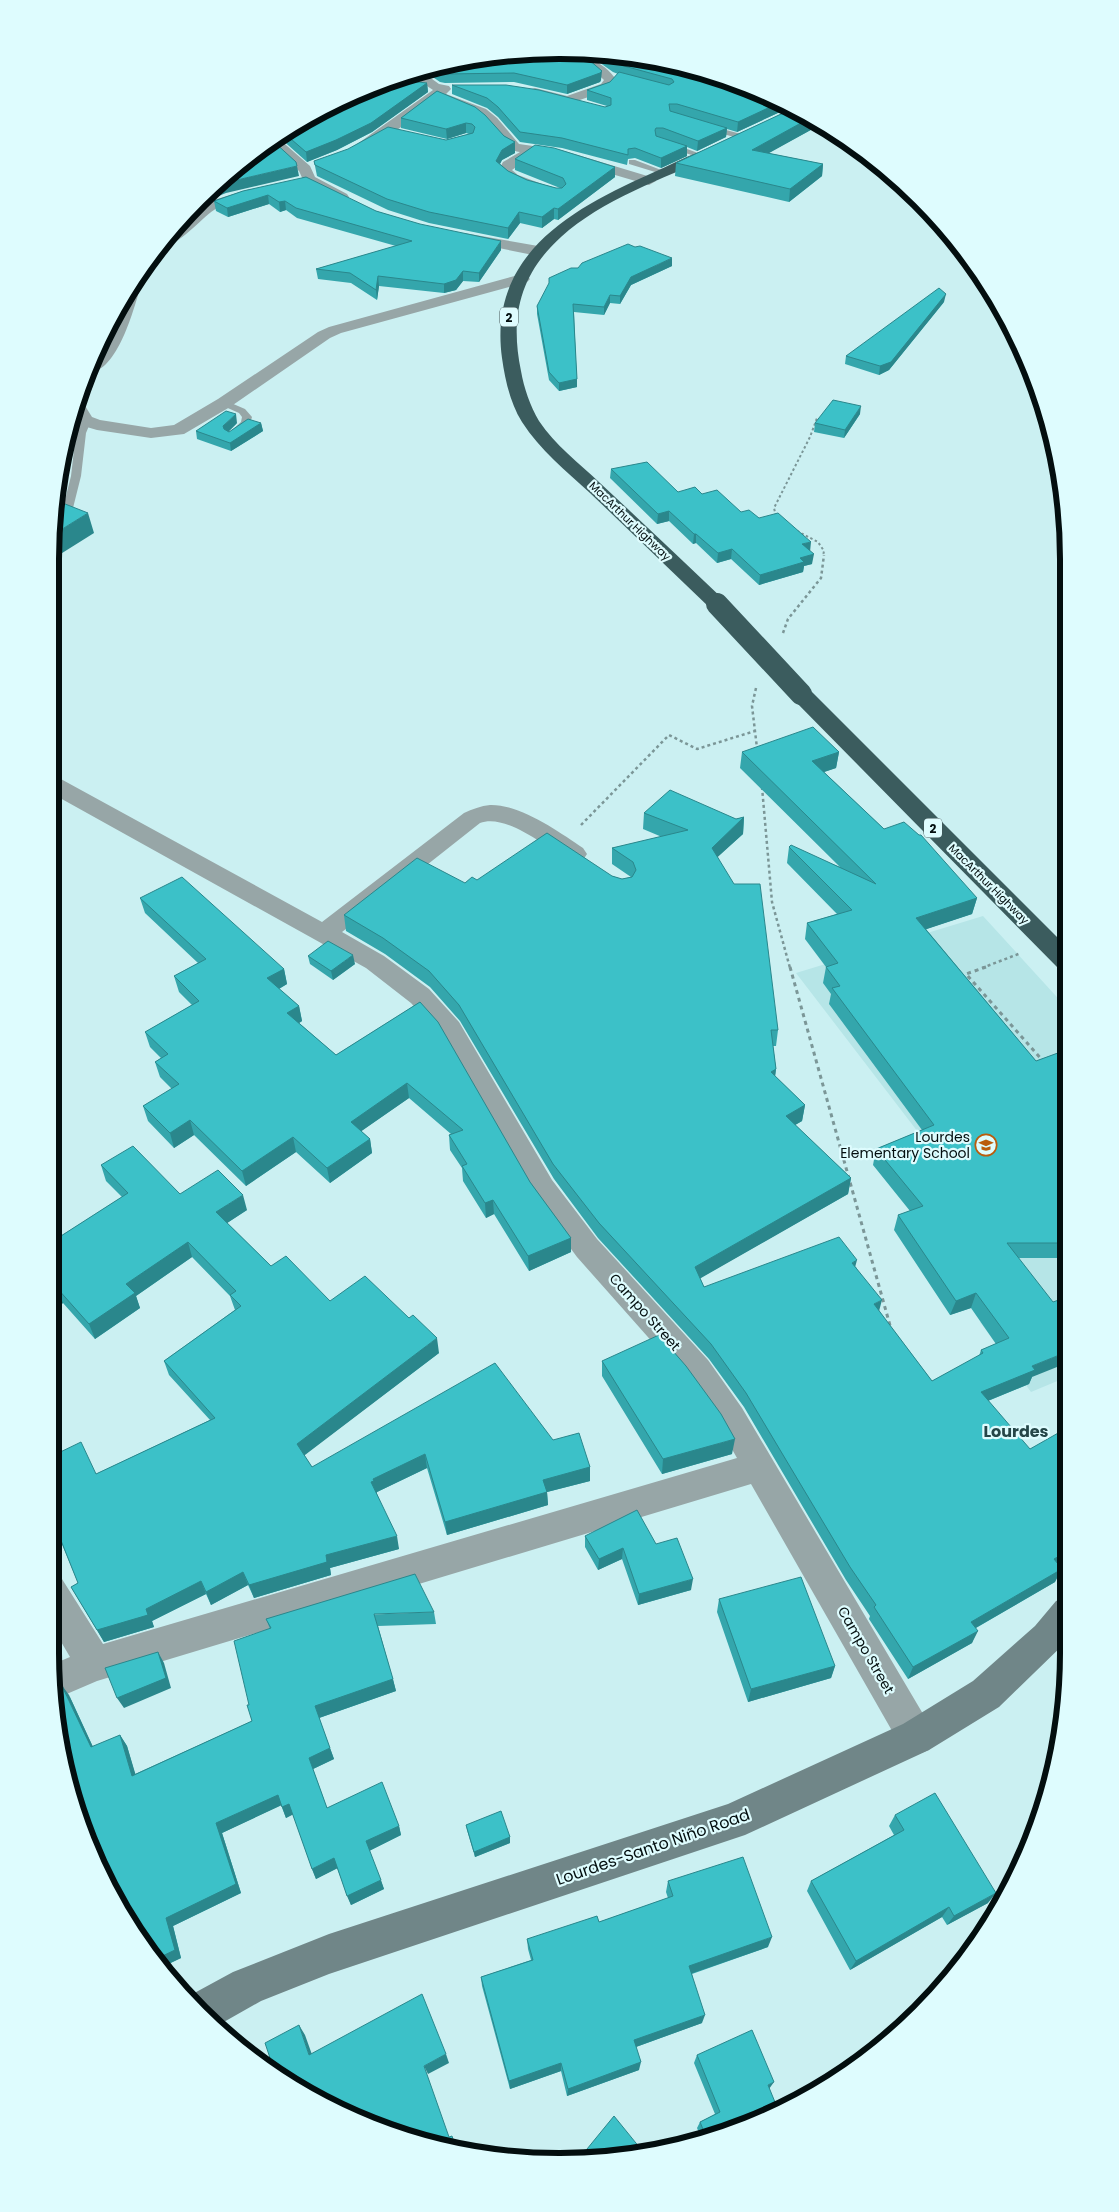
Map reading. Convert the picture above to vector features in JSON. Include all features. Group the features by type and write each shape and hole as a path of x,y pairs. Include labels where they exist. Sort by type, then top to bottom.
{"highway":[{"name":"MacArthur Highway","path":"758,130 600,204 567,226 538,251 522,279 509,310 509,342 513,376 525,412 550,445 717,604 801,694 1060,955"}],"main road":[{"name":"Lourdes-Santo Niño Road","path":"206,2008 266,1978 329,1954 732,1822 916,1737 986,1694 1047,1638 1060,1623"}],"street":[{"path":"568,100 604,87 611,81 613,76 593,64 578,60"},
{"path":"423,78 481,112 492,121 515,147 556,153 649,181"},
{"path":"407,85 443,90"},
{"path":"351,151 387,131 426,100 443,90"},
{"path":"523,90 586,106"},
{"path":"387,131 404,135"},
{"path":"278,145 307,174 352,202"},
{"path":"532,150 508,165 505,171 513,178 549,191"},
{"path":"290,183 307,174 320,163"},
{"path":"185,227 192,223 209,206 262,190"},
{"path":"446,233 538,251"},
{"path":"80,414 86,420 124,429 164,433 178,430 224,403 324,335 335,330 522,279"},
{"path":"101,359 119,328 123,315"},
{"name":"Campo Street","path":"59,787 382,968 420,996 450,1029 542,1188 587,1248 697,1370 731,1418 916,1737"},
{"path":"323,934 472,818 484,813 496,812 513,818 562,845 592,865"},
{"path":"60,1679 96,1664 760,1466"},
{"path":"59,1605 96,1664"}],"lane":[{"path":"699,125 742,137"},
{"path":"659,142 702,156"},
{"path":"632,162 666,173"},
{"path":"224,403 242,411 247,417 246,423 231,436"},
{"path":"66,516 76,476 81,433 86,420"}],"path":[{"path":"777,518 774,508 810,437 817,418"},
{"path":"781,638 788,619 821,578 824,551 818,542 789,527"},
{"path":"757,750 752,706 755,690 760,681"},
{"path":"562,845 668,734 697,749 755,731"},
{"path":"761,778 772,902 893,1334"},
{"path":"1048,943 966,974 1049,1068"}],"shaded area":[{"name":"Lourdes Elementary School","path":"983,916 1060,1000 1060,1380 1031,1392 980,1322 1043,1295 796,973"}],"building":[{"path":"560,59 589,60 602,71 567,85 514,73 441,73 494,63"},
{"path":"611,62 657,68 689,76 720,85 772,106 738,122 677,104 669,104 670,111 727,128 698,141 663,128 656,128 656,136 687,146 661,158 635,148 628,149 628,155 562,138 520,132 498,107 487,98 452,85 506,85 539,90 605,107 611,105 611,98 587,90 610,82 619,72 669,85 674,82 672,79"},
{"path":"412,81 427,83 371,123 306,152 290,138 338,110 368,97"},
{"path":"437,91 475,107 504,136 515,142 502,150 496,161 508,171 527,180 556,188 562,188 566,184 563,178 515,159 535,145 554,148 615,167 558,209 554,208 542,217 519,212 508,228 429,212 387,199 315,165 314,161 348,149 388,127 446,140 473,133 475,127 472,124 466,123 446,129 401,118"},
{"path":"785,112 803,122 752,150 823,164 790,189 676,163"},
{"path":"278,145 296,162 297,166 231,181"},
{"path":"306,177 376,211 420,224 501,241 479,273 463,271 456,280 444,284 378,276 376,290 350,273 316,269 412,241 296,208 285,201 279,202 268,195 227,208 214,201 243,191"},
{"path":"628,244 635,247 640,246 672,258 631,277 620,296 610,295 604,307 573,304 577,379 559,383 549,372 537,306 549,283 549,278 571,268 578,268 582,263"},
{"path":"939,288 946,294 891,362 880,366 846,356"},
{"path":"833,400 861,406 845,430 815,423"},
{"path":"226,411 236,414 223,426 229,432 248,419 261,423 230,443 196,431"},
{"path":"647,462 678,492 695,487 702,494 717,490 741,512 749,510 759,518 778,513 811,542 802,544 814,554 800,558 804,562 760,575 732,549 718,553 669,511 658,514 611,469"},
{"path":"62,503 88,513 60,530"},
{"path":"813,727 839,752 812,761 884,829 904,822 921,835 977,898 916,918 1036,1061 1060,1052 1060,1243 1007,1243 1053,1302 1060,1300 1060,1355 1032,1366 1035,1370 981,1392 1030,1449 1060,1432 1060,1556 1054,1559 1060,1566 1060,1570 971,1622 978,1631 913,1667 874,1607 876,1605 850,1567 746,1393 711,1344 599,1223 553,1164 459,1005 429,971 383,938 344,915 417,858 465,883 472,877 477,880 547,833 612,876 622,879 632,877 636,870 633,862 612,848 688,830 644,813 670,790 736,819 744,817 712,848 734,884 760,884 778,1030 771,1030 776,1069 771,1072 805,1105 786,1116 851,1178 695,1267 704,1287 839,1237 857,1260 852,1263 882,1300 874,1304 932,1381 983,1353 981,1350 1009,1338 976,1293 956,1301 898,1215 923,1206 876,1149 934,1125 832,988 840,986 826,967 838,963 807,923 852,910 789,847 791,845 876,884 742,752"},
{"path":"182,877 284,969 267,978 299,1006 287,1013 336,1055 420,1002 438,1022 530,1182 571,1238 528,1256 493,1200 485,1203 462,1166 467,1164 449,1135 463,1130 407,1083 351,1122 370,1139 327,1168 293,1137 242,1171 190,1120 170,1133 143,1106 179,1084 155,1062 168,1054 145,1032 199,1001 174,976 206,959 140,898"},
{"path":"328,941 353,955 331,971 308,956"},
{"path":"133,1146 180,1194 218,1170 243,1195 216,1212 271,1266 286,1256 330,1301 365,1276 409,1318 413,1315 437,1338 297,1444 312,1467 495,1363 553,1440 579,1433 590,1467 543,1480 547,1492 445,1522 425,1454 373,1479 374,1481 371,1482 397,1536 326,1555 327,1562 249,1585 243,1572 206,1592 201,1581 146,1609 148,1615 97,1630 71,1587 78,1583 59,1536 59,1453 81,1442 96,1474 215,1418 164,1361 241,1306 230,1295 236,1291 188,1242 126,1284 135,1293 89,1324 59,1290 59,1237 128,1193 101,1165"},
{"path":"659,1335 686,1366 721,1414 735,1439 663,1459 602,1361"},
{"path":"637,1510 656,1544 677,1538 693,1579 639,1594 623,1548 599,1559 585,1536"},
{"path":"415,1574 434,1612 374,1614 393,1679 315,1706 330,1748 309,1758 327,1808 382,1782 399,1826 366,1841 381,1880 347,1896 334,1858 312,1869 289,1804 282,1807 278,1795 216,1823 236,1884 166,1918 175,1950 162,1956 143,1931 110,1874 85,1813 68,1750 60,1684 91,1747 120,1735 132,1776 252,1721 234,1641 271,1628 266,1619"},
{"path":"801,1577 835,1666 751,1689 719,1599"},
{"path":"158,1652 166,1678 117,1698 105,1668"},
{"path":"935,1793 996,1893 954,1916 949,1907 856,1961 811,1881 904,1830 895,1815"},
{"path":"501,1811 510,1837 474,1852 466,1825"},
{"path":"743,1857 772,1937 689,1966 705,2015 634,2040 641,2062 568,2089 561,2063 509,2081 481,1977 533,1960 527,1939 597,1916 599,1922 673,1896 668,1881"},
{"path":"422,1994 446,2054 424,2066 449,2137 452,2136 454,2142 399,2127 338,2102 271,2062 265,2043 299,2025 309,2055"},
{"path":"752,2030 774,2082 768,2085 776,2104 704,2132 700,2122 720,2112 697,2055"},
{"path":"614,2116 639,2147 592,2152 587,2149"}],"place":[{"name":"Lourdes Elementary School","path":"986,1145"}],"district":[{"name":"Lourdes","path":"1016,1431"}]}
